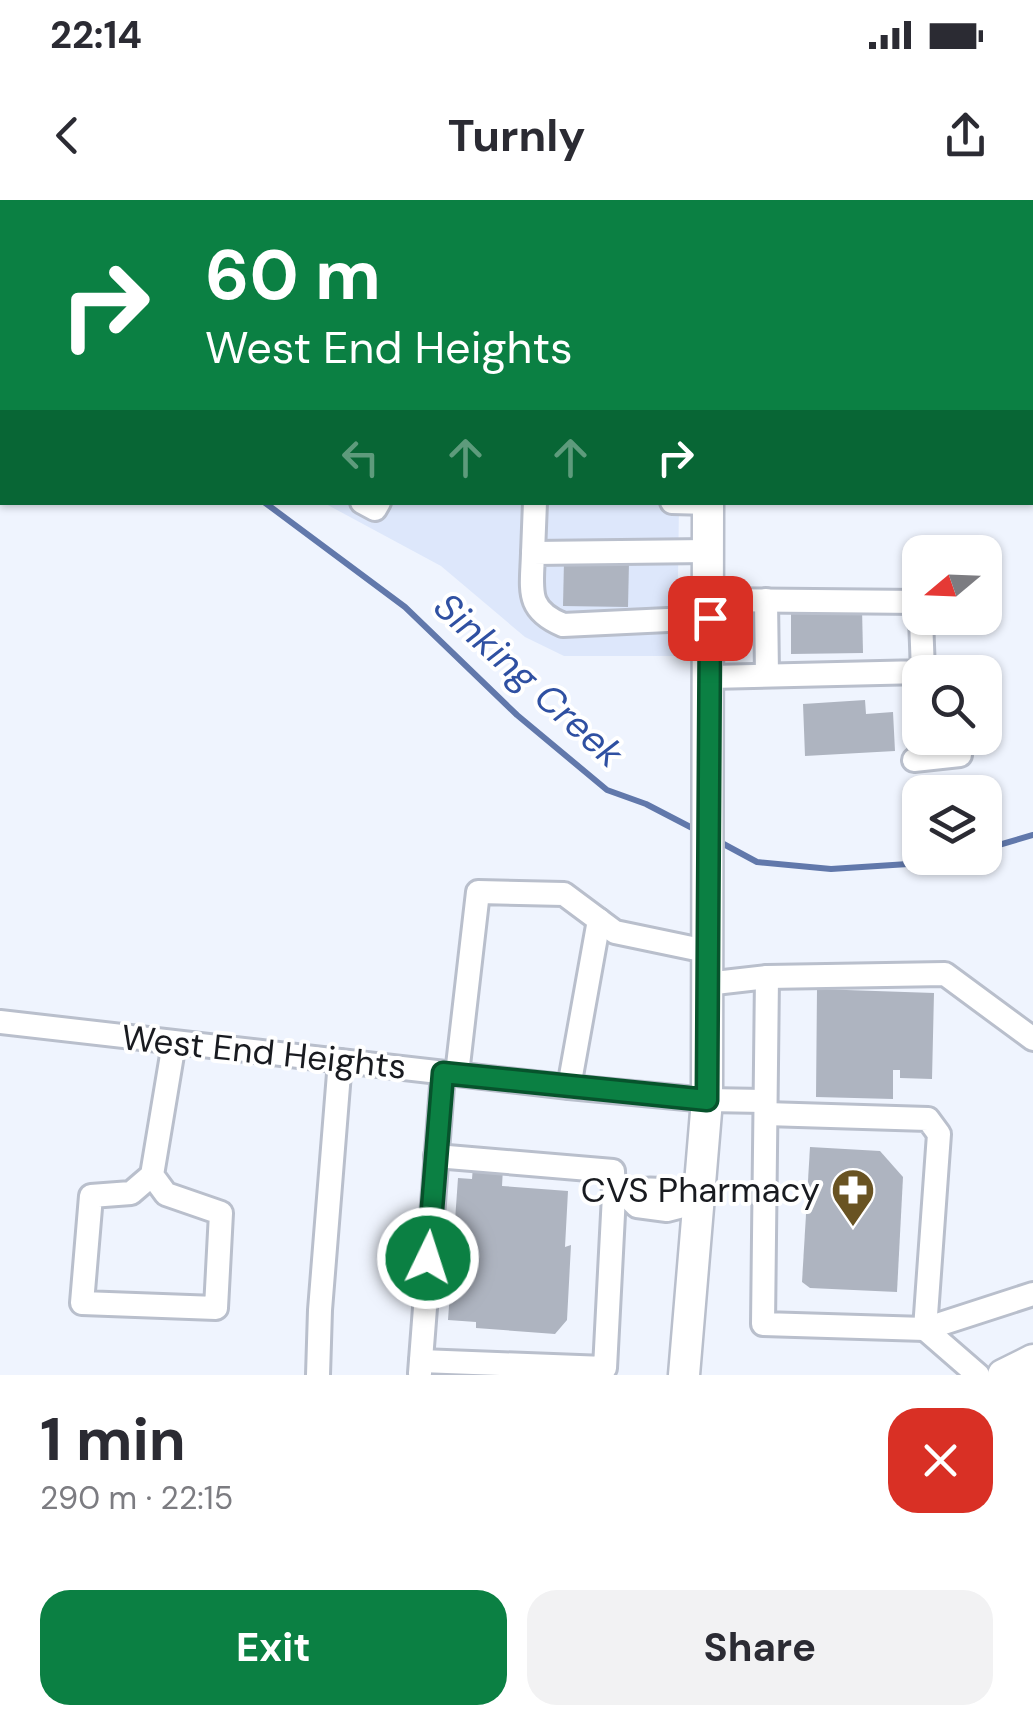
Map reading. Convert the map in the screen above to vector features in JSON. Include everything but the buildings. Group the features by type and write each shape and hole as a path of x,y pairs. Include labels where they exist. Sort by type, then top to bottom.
{"main road":[{"path":"684,1375 707,1100 708,505"},
{"path":"1002,1375 1033,1360"}],"street":[{"path":"535,505 533,603 543,617 563,625 766,600 902,602"},
{"path":"533,553 708,551"},
{"path":"766,600 766,676"},
{"path":"710,677 902,673"},
{"path":"914,760 960,755"},
{"path":"436,1156 612,1170 620,1195 605,1368 420,1368 436,1156 478,892 564,894 615,932 706,951"},
{"path":"570,1087 598,920"},
{"path":"706,984 768,977 945,974 1033,1040"},
{"path":"768,977 762,1324 925,1329 1033,1294"},
{"name":"West End Heights","path":"0,1022 570,1087 766,1107 928,1118 939,1134 925,1329"},
{"path":"152,1175 166,1194 221,1213 216,1308 82,1302 92,1196 131,1193 152,1175 174,1043"},
{"path":"318,1375 340,1061"},
{"path":"620,1195 637,1206 667,1210 698,1202"},
{"path":"925,1329 978,1375"}],"shaded area":[{"path":"328,505 679,505 677,656 564,656 525,637 441,566"}],"waterway":[{"name":"Sinking Creek","path":"268,505 405,607 517,715 607,790 646,804 698,831"},
{"name":"Sinking Creek","path":"1002,844 1033,835"},
{"name":"Sinking Creek","path":"718,841 757,862 831,869 902,864"}],"place":[{"name":"CVS Pharmacy","path":"853,1228"}],"route":[{"path":"428,1258 443,1073 707,1100 710,618"}]}
